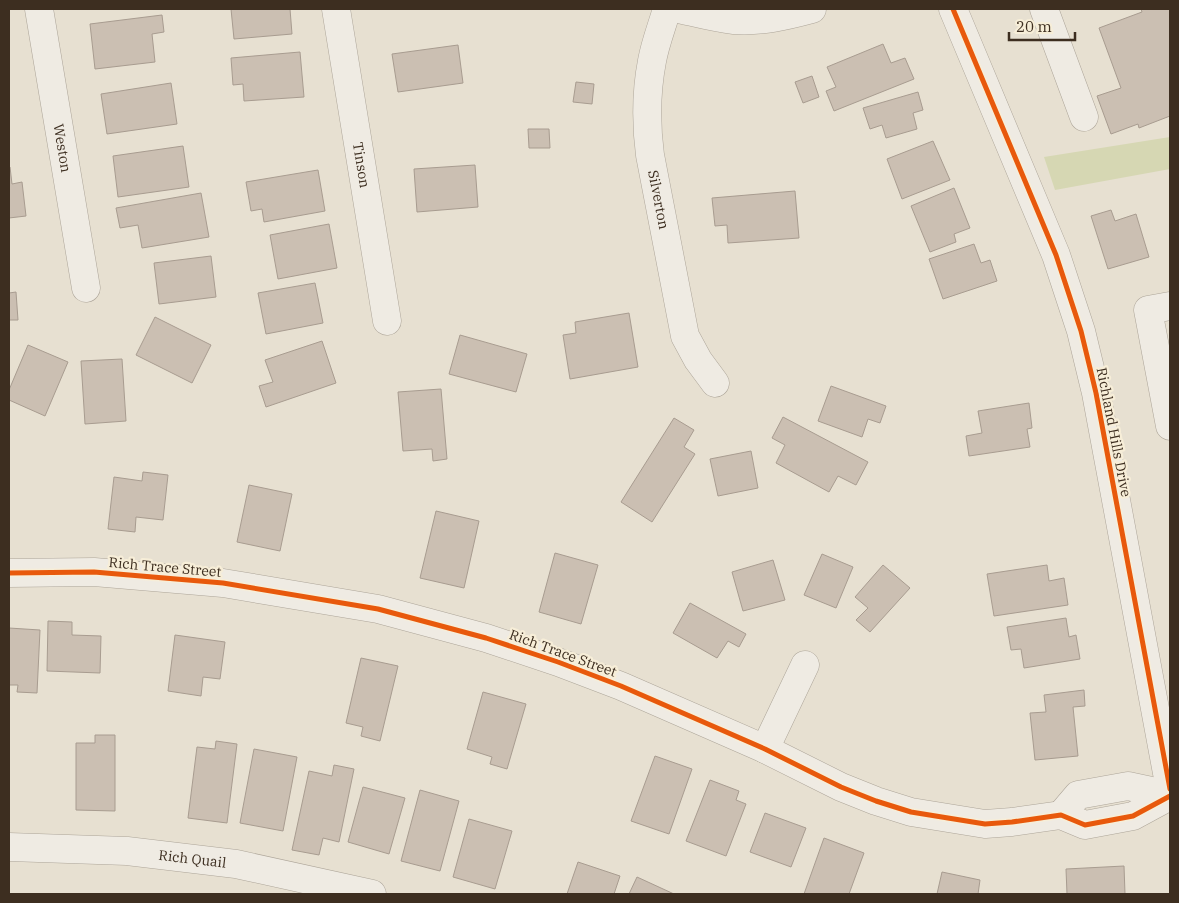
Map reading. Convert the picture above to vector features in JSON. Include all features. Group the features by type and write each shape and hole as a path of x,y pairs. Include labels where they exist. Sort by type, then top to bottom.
{"street":[{"name":"Weston","path":"39,9 86,288"},
{"name":"Tinson","path":"336,9 387,321"},
{"name":"Silverton","path":"667,9 652,60 647,93 647,137 685,336 698,360 716,383"},
{"path":"679,9 734,20 761,20 787,16 812,9"},
{"name":"Richland Hills Drive","path":"953,9 1048,234 1081,331 1097,403 1170,789"},
{"path":"1044,9 1084,117"},
{"path":"1159,308 1170,426"},
{"name":"Rich Trace Street","path":"9,573 94,572 223,583 378,609 486,638 558,662 621,686 765,749 850,790 876,801 911,812 985,824 1061,815 1085,825 1133,816 1170,796"},
{"path":"765,749 805,665"},
{"name":"Rich Quail","path":"9,847 127,851 236,864 372,894"}],"green space":[{"path":"1170,137 1170,169 1055,190 1044,157"}],"building":[{"path":"231,9 290,9 292,34 234,39"},
{"path":"1141,9 1170,9 1170,116 1139,128 1138,124 1111,134 1097,96 1121,88 1099,28 1142,12"},
{"path":"162,15 164,32 152,34 155,62 95,69 90,24"},
{"path":"883,44 891,63 905,58 914,79 834,111 826,91 836,87 827,67"},
{"path":"458,45 463,83 398,92 392,54"},
{"path":"300,52 304,97 244,101 243,84 233,85 231,58"},
{"path":"812,76 819,97 803,103 795,82"},
{"path":"576,82 594,84 592,104 573,102"},
{"path":"171,83 177,124 107,134 101,94"},
{"path":"918,92 923,110 913,113 917,129 886,138 882,125 870,129 863,108"},
{"path":"528,129 549,129 550,148 529,148"},
{"path":"933,141 950,180 902,199 887,159"},
{"path":"183,146 189,187 118,197 113,156"},
{"path":"475,165 478,207 417,212 414,169"},
{"path":"9,167 12,184 22,182 26,216 9,218"},
{"path":"318,170 325,211 264,222 262,209 251,211 246,182"},
{"path":"954,188 970,228 954,234 956,242 930,252 911,206"},
{"path":"795,191 799,238 728,243 727,225 715,226 712,198"},
{"path":"201,193 209,237 142,248 138,225 120,228 116,208"},
{"path":"1111,210 1115,221 1136,214 1149,257 1108,269 1091,216"},
{"path":"329,224 337,268 278,279 270,235"},
{"path":"974,244 981,263 990,260 997,281 943,299 929,259"},
{"path":"211,256 216,297 159,304 154,263"},
{"path":"315,283 323,323 266,334 258,293"},
{"path":"16,292 18,320 9,320 9,293"},
{"path":"629,313 638,367 570,379 563,335 576,333 575,322"},
{"path":"155,317 211,345 192,383 136,355"},
{"path":"460,335 527,354 516,392 449,374"},
{"path":"322,341 336,383 266,407 259,386 273,382 265,360"},
{"path":"28,345 68,362 45,416 9,400 9,390"},
{"path":"122,359 126,421 85,424 81,361"},
{"path":"831,386 886,406 880,423 868,419 862,437 818,421"},
{"path":"441,389 447,459 433,461 432,449 403,451 398,392"},
{"path":"1029,403 1032,428 1027,429 1030,447 969,456 966,436 982,433 978,411"},
{"path":"783,417 868,462 856,485 838,476 829,492 776,463 785,445 772,438"},
{"path":"674,418 694,430 684,447 695,454 652,522 621,502"},
{"path":"751,451 758,488 718,496 710,459"},
{"path":"143,472 168,475 163,520 136,517 135,532 108,529 114,477 142,481"},
{"path":"249,485 292,494 280,551 237,542"},
{"path":"436,511 479,521 464,588 420,578"},
{"path":"555,553 598,565 581,624 539,612"},
{"path":"822,554 853,567 836,608 804,595"},
{"path":"773,560 785,600 743,611 732,572"},
{"path":"883,565 910,588 870,632 856,620 868,608 855,597"},
{"path":"1047,565 1049,581 1064,578 1068,605 994,616 987,574"},
{"path":"690,603 746,634 739,647 728,641 717,658 673,633"},
{"path":"1066,618 1069,637 1076,635 1080,659 1024,668 1021,649 1011,650 1007,627"},
{"path":"48,621 72,622 72,635 101,636 100,673 47,671"},
{"path":"9,628 40,630 37,693 17,692 18,685 9,685"},
{"path":"175,635 225,642 220,679 203,677 201,696 168,691"},
{"path":"361,658 398,666 380,741 361,736 363,727 346,723"},
{"path":"1084,690 1085,706 1073,707 1078,756 1035,760 1030,713 1046,712 1044,695"},
{"path":"483,692 526,704 507,769 490,764 492,757 467,749"},
{"path":"95,735 115,735 115,811 76,810 76,743 95,743"},
{"path":"216,741 237,744 227,823 188,818 197,747 215,749"},
{"path":"254,749 297,757 283,831 240,823"},
{"path":"655,756 692,769 669,834 631,821"},
{"path":"334,765 354,769 339,842 323,838 319,855 292,850 309,771 332,776"},
{"path":"710,780 739,791 736,800 746,804 726,856 686,841"},
{"path":"363,787 405,798 389,854 348,842"},
{"path":"420,790 459,801 440,871 401,861"},
{"path":"765,813 806,828 791,867 750,852"},
{"path":"469,819 512,831 495,889 453,877"},
{"path":"824,838 864,853 849,894 804,894"},
{"path":"578,862 620,876 614,894 567,894"},
{"path":"1124,866 1125,894 1067,894 1066,869"},
{"path":"942,872 980,880 978,894 937,894"},
{"path":"637,877 674,894 629,894"}],"cycle path":[{"path":"953,9 1056,255 1081,331 1096,393 1170,789"},
{"path":"9,573 94,572 223,583 378,609 486,638 558,662 621,686 765,749 841,787 911,812 985,824 1061,815 1085,825 1133,816 1170,796"}]}
